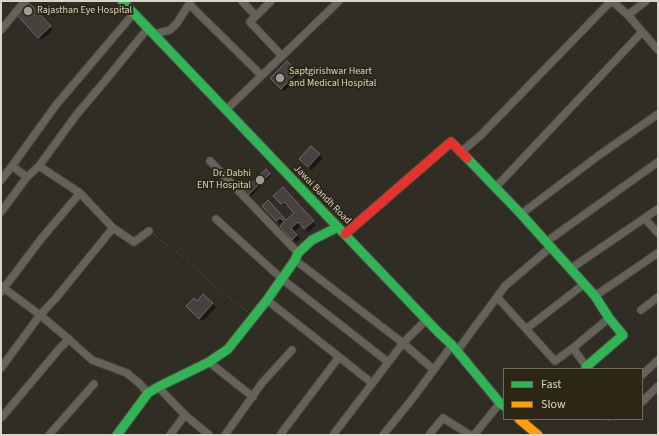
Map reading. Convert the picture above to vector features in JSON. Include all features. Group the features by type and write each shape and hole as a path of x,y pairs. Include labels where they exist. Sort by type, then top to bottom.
{"street":[{"path":"1,30 25,1"},
{"name":"Jawai Bandh Road","path":"122,1 454,348 502,405"},
{"path":"242,1 256,16"},
{"path":"271,1 250,22 282,56"},
{"path":"226,110 339,1"},
{"path":"461,152 481,135 612,1 628,15 658,50"},
{"path":"1,212 27,177 39,166 77,114 105,81 151,31 170,30 177,23 190,2 261,75"},
{"path":"628,15 643,2"},
{"path":"1,180 56,105 134,13"},
{"path":"495,188 642,32"},
{"path":"521,214 598,156 658,114"},
{"path":"345,234 451,142 521,214 595,296 609,318 623,335 587,368 573,348"},
{"path":"210,161 296,256 434,370"},
{"path":"383,435 434,370 505,286 548,244 658,162"},
{"path":"12,166 27,177"},
{"path":"39,166 80,192 113,228 134,242 149,231"},
{"path":"80,192 2,288 40,315 92,360 127,373 140,384 148,394"},
{"path":"570,268 658,209"},
{"path":"216,219 282,279 388,362"},
{"path":"645,219 658,233"},
{"path":"117,435 148,394 158,387 209,362 228,349 267,300 296,256 312,240 338,227"},
{"path":"1,368 40,315 56,298 113,228"},
{"path":"595,296 658,253"},
{"path":"526,329 584,284"},
{"path":"497,297 555,360 573,348 609,318"},
{"path":"641,310 658,297"},
{"path":"267,300 372,383"},
{"path":"333,435 403,343 426,320"},
{"path":"1,417 69,339"},
{"path":"225,435 262,383 292,350"},
{"path":"280,435 339,357"},
{"path":"643,374 658,360"},
{"path":"209,362 253,397"},
{"path":"49,435 94,384"},
{"path":"643,401 658,386"},
{"path":"158,387 185,415 209,435"},
{"path":"474,435 502,405"},
{"path":"170,435 185,415"},
{"path":"429,435 443,418 470,435"},
{"path":"520,420 538,435"}],"path":[{"path":"149,231 186,259 210,283 254,316"},
{"path":"594,435 609,420"}],"building":[{"path":"29,3 51,26 38,38 17,15"},
{"path":"287,61 298,72 281,89 270,78"},
{"path":"311,146 320,154 308,167 299,159"},
{"path":"266,169 270,174 248,195 244,191"},
{"path":"283,187 314,221 304,229 298,222 291,228 297,235 292,240 280,226 284,222 280,218 276,221 262,206 268,200 286,220 294,213 284,202 281,204 273,196"},
{"path":"203,294 213,303 199,319 186,306 194,298 197,301"}],"traffic: fast":[{"path":"122,1 452,345 503,405"},
{"path":"467,158 521,214 595,296 609,318 623,335 586,367"},
{"path":"117,435 148,393 209,362 228,349 267,300 295,260 298,253 312,240 338,227"}],"traffic: slow":[{"path":"520,420 538,435"}],"traffic: jam":[{"path":"345,234 451,142 467,158"}],"place":[{"name":"Rajasthan Eye Hospital","path":"28,11"},
{"name":"Saptgirishwar Heart and Medical Hospital","path":"280,78"},
{"name":"Dr. Dabhi ENT Hospital","path":"260,180"}]}
